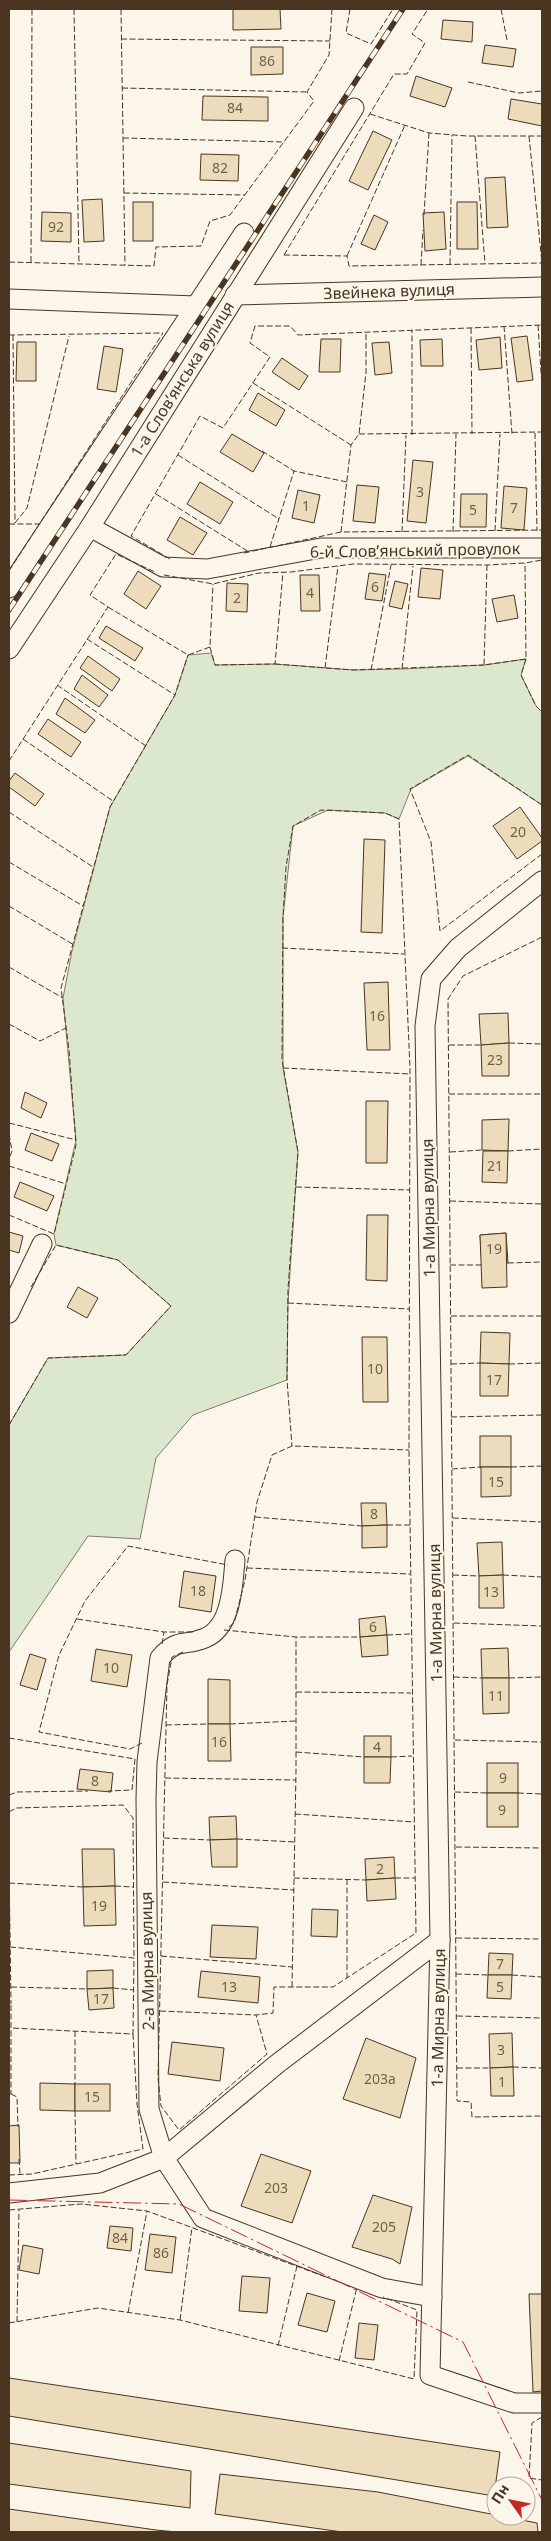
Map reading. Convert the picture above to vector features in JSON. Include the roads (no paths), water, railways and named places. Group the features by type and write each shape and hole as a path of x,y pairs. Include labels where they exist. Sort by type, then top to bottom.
{"street":[{"name":"1-а Слов’янська вулиця","path":"9,649 90,527 354,108"},
{"path":"9,588 244,233"},
{"name":"Звейнека вулиця","path":"235,295 542,287"},
{"path":"9,299 196,306"},
{"name":"6-й Слов’янський провулок","path":"90,527 163,567 207,569 321,548 542,548"},
{"name":"1-а Мирна вулиця","path":"542,880 458,948 431,979 426,1026 440,1940 430,2375 514,2403 542,2404"},
{"path":"9,1313 42,1244"},
{"name":"2-а Мирна вулиця","path":"235,1560 232,1596 221,1625 207,1637 171,1646 160,1658 147,1762 149,2109 164,2158 203,2218 382,2288 432,2297"},
{"path":"9,2193 100,2183 164,2158 277,2064 440,1940"}],"railway":[{"path":"9,610 403,9"}]}
